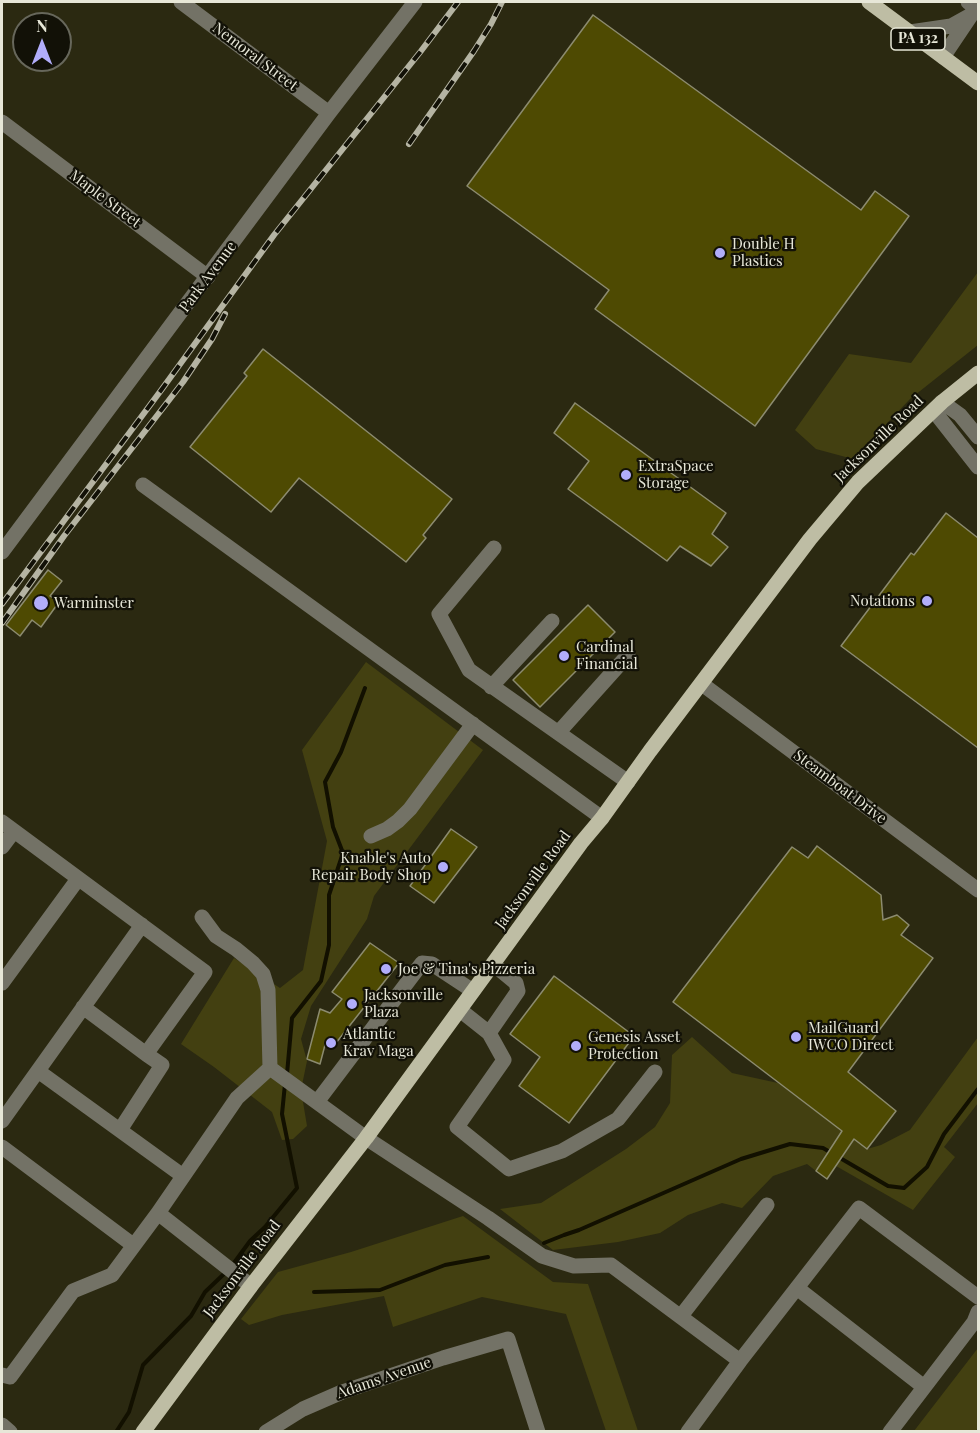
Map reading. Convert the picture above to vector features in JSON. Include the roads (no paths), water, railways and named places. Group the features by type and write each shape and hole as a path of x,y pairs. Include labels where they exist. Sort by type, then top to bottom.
{"main road":[{"name":"PA 132","path":"869,2 973,79"},
{"path":"973,79 978,90"},
{"name":"Jacksonville Road","path":"143,1431 251,1286 366,1138 581,843 810,539 858,482 896,445 978,373"}],"street":[{"name":"Nemoral Street","path":"181,2 329,112"},
{"name":"Park Avenue","path":"2,552 329,112 415,2"},
{"path":"910,32 951,26 972,8"},
{"path":"944,57 972,8"},
{"name":"Maple Street","path":"2,122 208,277"},
{"path":"938,407 960,416 978,437"},
{"path":"938,407 978,467"},
{"path":"143,485 602,818"},
{"path":"494,548 439,614 469,670 628,782"},
{"path":"491,687 552,621"},
{"path":"558,733 628,655"},
{"name":"Steamboat Drive","path":"702,684 978,890"},
{"path":"371,836 393,825 410,809 473,724"},
{"path":"2,847 8,827 205,972 146,1054"},
{"path":"2,983 78,879"},
{"path":"2,1375 10,1377 73,1291 112,1275 158,1213 237,1098 270,1068 268,990 262,975 253,963 237,949 216,936 202,917"},
{"path":"2,1121 142,925"},
{"path":"317,1102 422,963 432,964 473,991"},
{"path":"489,1033 518,991 516,983 493,964"},
{"path":"83,1007 162,1065 120,1130"},
{"path":"460,1010 489,1033 504,1060 457,1127 509,1169 562,1151 618,1119 655,1072"},
{"path":"270,1068 366,1138 542,1256 574,1266 611,1264 740,1360"},
{"path":"38,1071 183,1176"},
{"path":"2,1148 133,1245"},
{"path":"681,1317 767,1205"},
{"path":"688,1431 740,1360 859,1208 978,1297"},
{"path":"158,1213 251,1286"},
{"path":"797,1288 924,1387"},
{"path":"890,1431 974,1322 978,1312"},
{"name":"Adams Avenue","path":"266,1431 303,1409 342,1392 508,1339 538,1431"},
{"path":"2,1425 10,1431"}],"waterway":[{"path":"287,1074 292,1018 321,981 329,945 329,895 343,853 333,827 325,782 341,752 365,688"},
{"path":"231,1267 250,1241 265,1227 297,1188 282,1114 285,1084"},
{"path":"544,1243 741,1159 790,1144 823,1148 888,1186 904,1188 927,1167 944,1134 978,1089"},
{"path":"314,1292 380,1290 445,1265 488,1257"},
{"path":"116,1432 129,1412 143,1365 191,1316 205,1292 226,1272"}],"railway":[{"path":"2,604 274,235 458,2"},
{"path":"409,144 474,51 502,2"},
{"path":"2,623 64,536 183,382 212,339 225,314"}],"place":[{"name":"Double H Plastics","path":"720,253"},
{"name":"ExtraSpace Storage","path":"626,475"},
{"name":"Notations","path":"927,601"},
{"name":"Warminster","path":"41,603"},
{"name":"Cardinal Financial","path":"564,656"},
{"name":"Knable's Auto Repair Body Shop","path":"443,867"},
{"name":"Joe & Tina's Pizzeria","path":"386,969"},
{"name":"Jacksonville Plaza","path":"352,1004"},
{"name":"MailGuard IWCO Direct","path":"796,1037"},
{"name":"Atlantic Krav Maga","path":"331,1043"},
{"name":"Genesis Asset Protection","path":"576,1046"}]}
